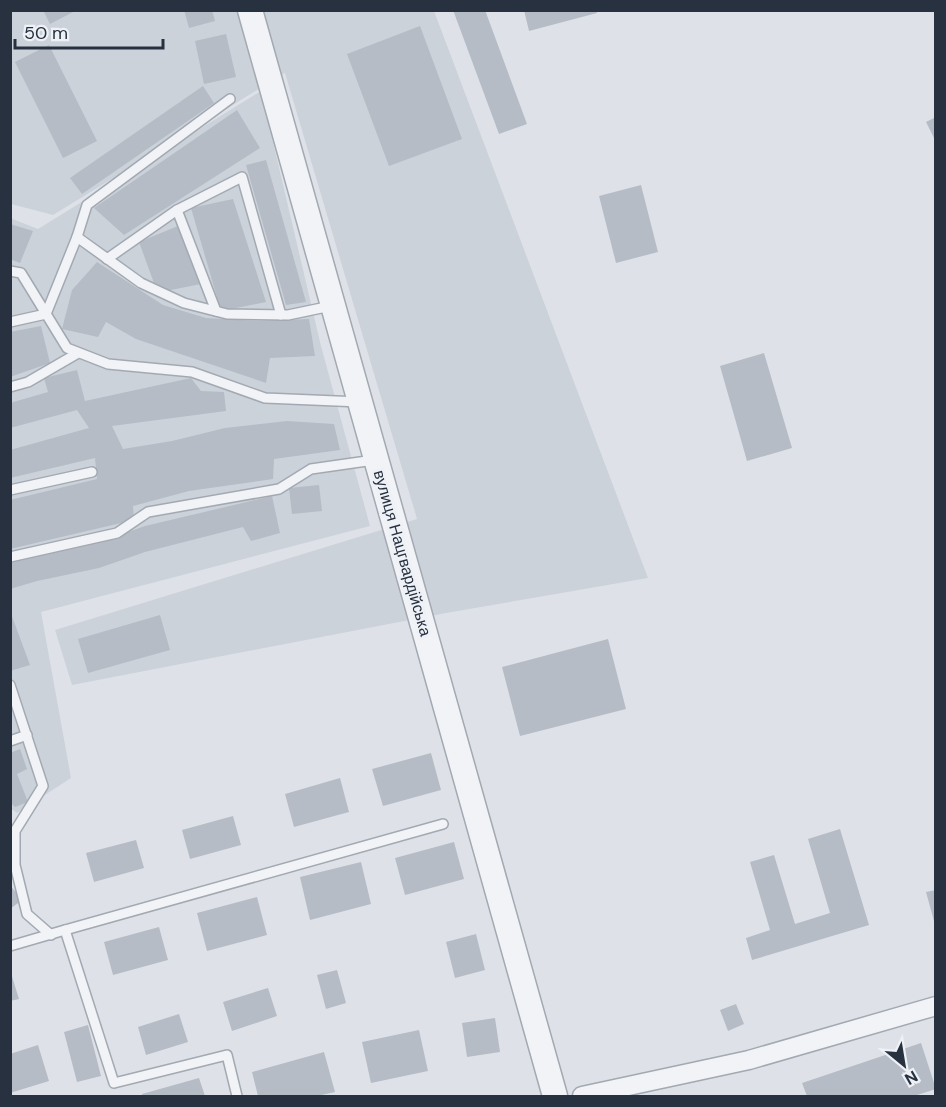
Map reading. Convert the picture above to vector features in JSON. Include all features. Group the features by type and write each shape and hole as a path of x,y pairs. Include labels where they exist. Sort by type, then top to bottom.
{"street":[{"name":"вулиця Нацгвардійська","path":"250,10 555,1096"},
{"path":"582,1096 749,1060 936,1006"}],"lane":[{"path":"46,314 77,237 87,205 230,99"},
{"path":"107,259 177,210 242,177 281,315"},
{"path":"177,210 216,311"},
{"path":"77,237 141,284 184,303 227,314 281,315 333,305"},
{"path":"10,271 21,273 67,348 108,364 192,372 265,398 361,402"},
{"path":"10,321 46,314"},
{"path":"10,387 28,382 78,352"},
{"path":"10,557 117,533 148,512 279,489 311,469 376,460"},
{"path":"10,490 92,472"},
{"path":"10,685 43,786 15,831 15,865 27,914 51,935"},
{"path":"10,741 27,735"},
{"path":"10,946 443,824"},
{"path":"65,930 114,1083 227,1055 237,1096"}],"shaded area":[{"path":"10,11 434,11 648,578 446,613 72,685 55,630 417,519 285,73 53,215 11,204"},
{"path":"261,91 321,346 370,526 41,612 71,778 17,813 10,808 10,218 38,229"}],"building":[{"path":"43,10 77,10 50,24"},
{"path":"184,10 212,10 215,21 189,28"},
{"path":"453,10 485,10 527,124 499,134"},
{"path":"524,10 596,10 597,13 529,31"},
{"path":"420,26 462,139 389,166 347,54"},
{"path":"226,34 236,77 204,84 195,41"},
{"path":"49,45 97,141 63,158 15,62"},
{"path":"203,86 214,103 82,194 70,178"},
{"path":"237,110 260,148 124,235 94,208"},
{"path":"936,117 936,142 926,122"},
{"path":"266,160 306,302 286,305 246,165"},
{"path":"641,185 658,252 616,263 599,196"},
{"path":"233,199 266,302 221,311 191,208"},
{"path":"10,224 33,231 20,263 10,259"},
{"path":"178,226 201,284 166,291 154,283 139,242"},
{"path":"97,262 163,305 206,318 258,321 309,319 315,356 270,358 266,383 136,339 106,322 98,337 62,329 72,290"},
{"path":"41,326 50,363 10,377 10,332"},
{"path":"764,353 792,448 747,461 720,366"},
{"path":"77,370 85,401 191,378 201,391 224,392 226,411 112,426 123,449 172,441 225,428 287,421 334,424 340,450 274,459 273,479 189,491 133,506 134,520 10,549 10,500 97,479 95,458 10,478 10,450 89,428 77,410 10,428 10,403 48,392 44,378"},
{"path":"319,485 322,511 292,514 289,488"},
{"path":"272,496 280,533 251,541 243,527 145,552 99,568 10,589 10,563 36,553 103,541 145,526"},
{"path":"10,611 30,665 10,671"},
{"path":"160,615 170,650 88,673 78,639"},
{"path":"608,639 626,709 520,736 502,667"},
{"path":"20,749 27,769 17,774 28,802 15,807 10,802 10,753"},
{"path":"431,753 441,790 383,806 372,769"},
{"path":"340,778 349,812 294,827 285,794"},
{"path":"233,816 241,845 190,859 182,830"},
{"path":"840,829 869,925 752,960 746,938 770,930 750,862 774,855 795,924 830,913 808,839"},
{"path":"136,840 144,868 94,882 86,853"},
{"path":"454,842 464,879 405,895 395,858"},
{"path":"361,862 371,904 310,920 300,877"},
{"path":"10,885 22,900 10,909"},
{"path":"936,890 936,925 935,925 926,892"},
{"path":"257,897 267,935 207,951 197,913"},
{"path":"159,927 168,960 113,975 104,942"},
{"path":"476,934 485,970 455,978 446,942"},
{"path":"10,970 19,999 10,1001"},
{"path":"337,970 346,1003 326,1009 317,975"},
{"path":"268,988 277,1016 232,1031 223,1002"},
{"path":"736,1004 744,1024 728,1031 720,1010"},
{"path":"179,1014 188,1042 146,1055 138,1027"},
{"path":"495,1018 500,1052 467,1057 462,1023"},
{"path":"88,1025 101,1076 77,1082 64,1032"},
{"path":"419,1030 428,1071 371,1083 362,1042"},
{"path":"921,1043 936,1089 914,1096 807,1096 802,1083"},
{"path":"38,1045 49,1081 10,1093 10,1054"},
{"path":"324,1052 335,1092 317,1096 258,1096 252,1072"},
{"path":"199,1078 205,1096 142,1096 142,1094"}]}
